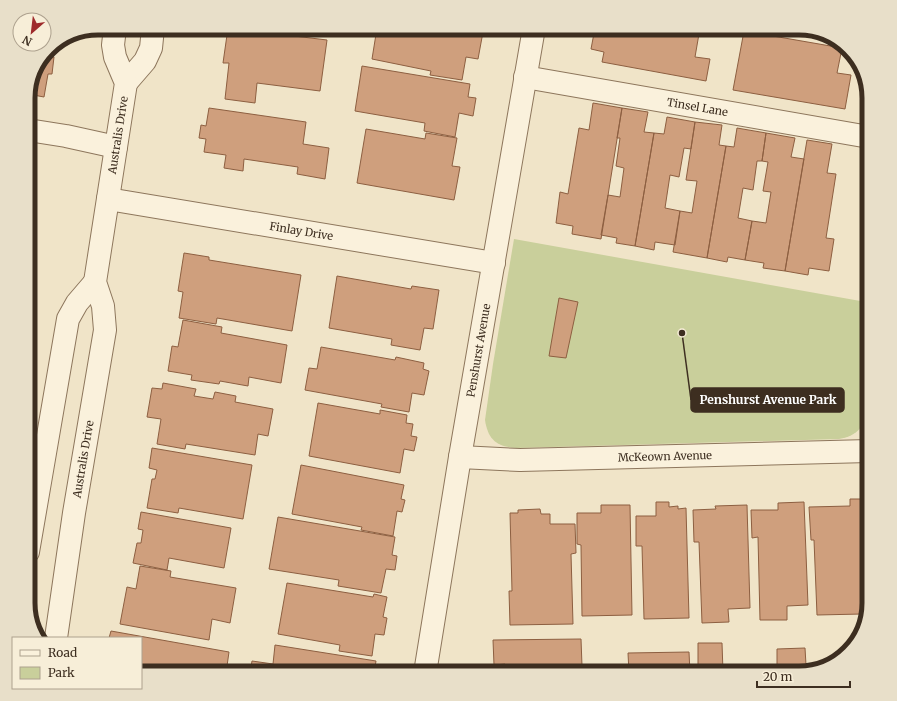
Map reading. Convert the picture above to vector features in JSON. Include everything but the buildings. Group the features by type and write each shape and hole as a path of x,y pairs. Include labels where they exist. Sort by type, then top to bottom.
{"street":[{"name":"Australis Drive","path":"56,637 74,513 105,330 103,306 95,282 126,83 115,57 113,45 114,35"},
{"name":"Australis Drive","path":"126,83 145,61 151,48 152,35"},
{"name":"Penshurst Avenue","path":"426,666 460,457 533,35"},
{"name":"Tinsel Lane","path":"525,77 862,135"},
{"path":"35,131 116,147"},
{"name":"Finlay Drive","path":"108,199 494,263"},
{"path":"35,511 68,318 77,303 95,282"},
{"name":"McKeown Avenue","path":"460,457 520,460 862,451"}],"green space":[{"path":"514,239 862,301 862,425 856,432 846,438 517,448 504,446 495,441 488,433 485,420"}],"place":[{"name":"Penshurst Avenue Park","path":"682,333"}]}
